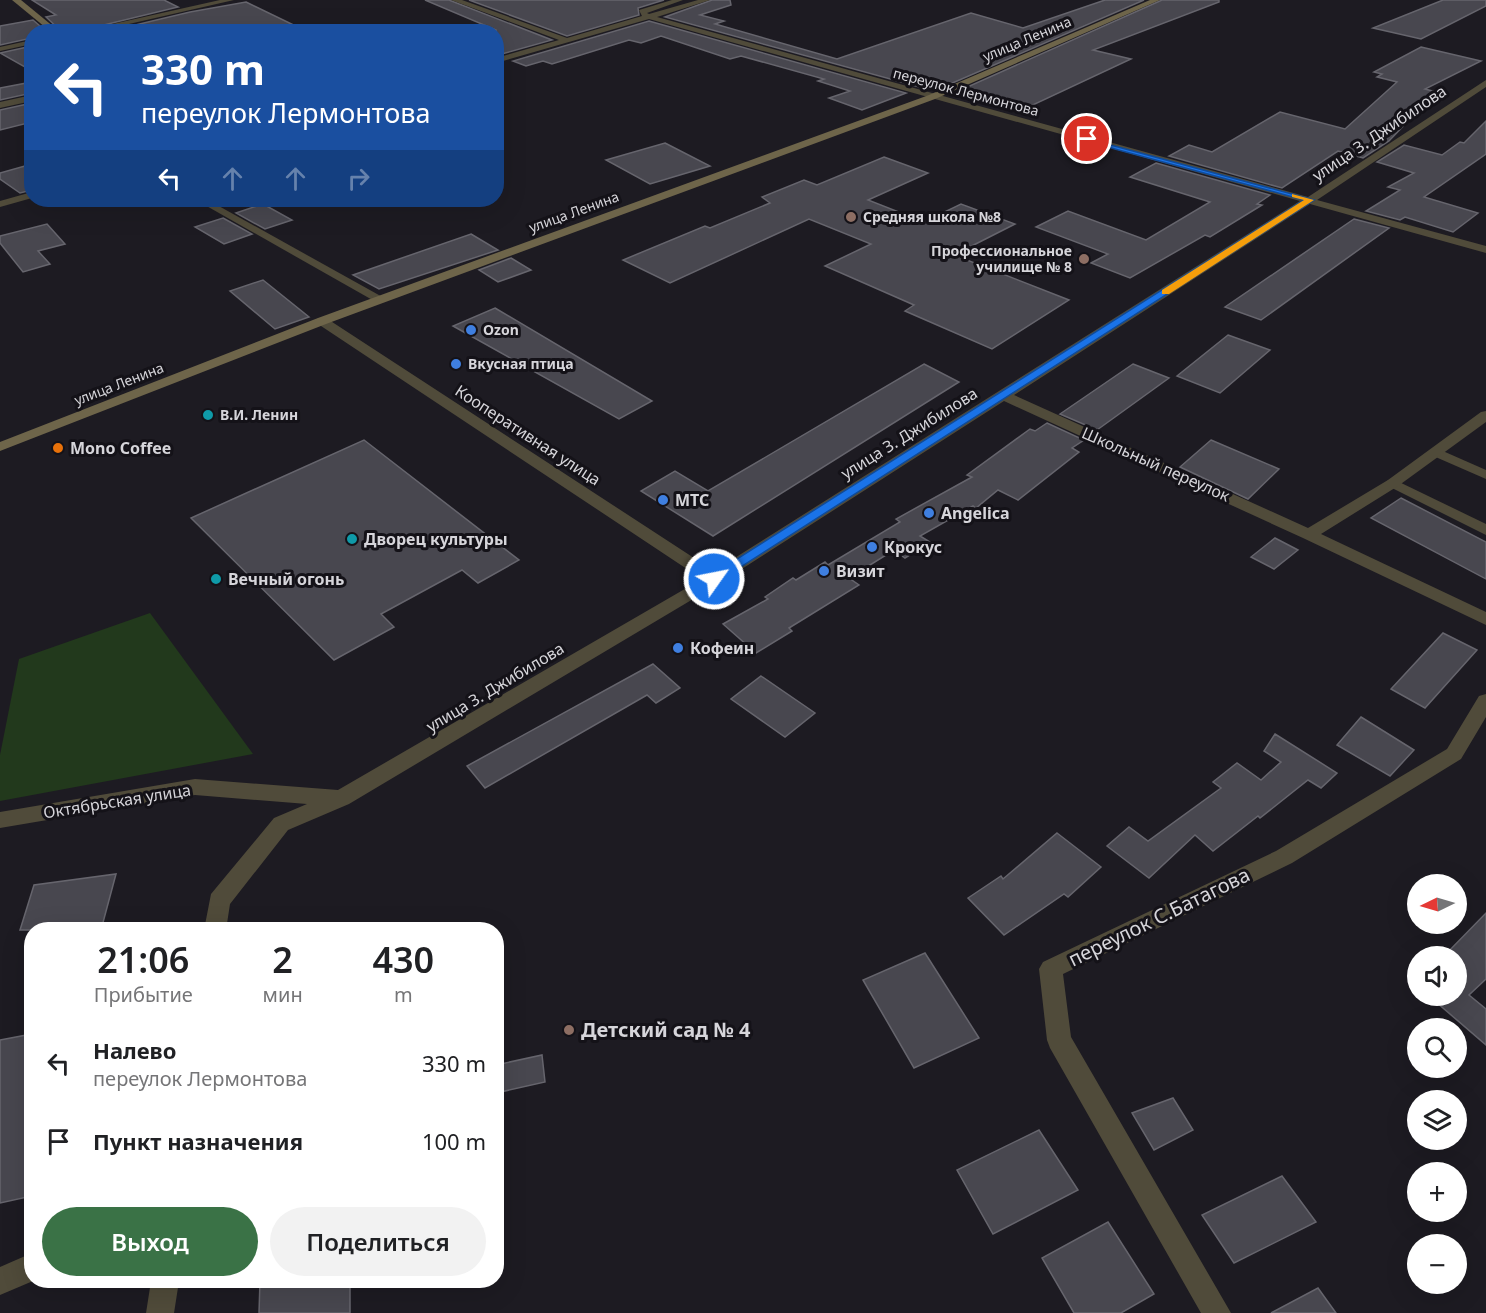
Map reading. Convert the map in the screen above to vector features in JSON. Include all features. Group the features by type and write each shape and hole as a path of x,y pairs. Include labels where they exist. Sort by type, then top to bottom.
{"street":[{"path":"16,0 46,24"},
{"path":"118,24 230,0"},
{"path":"455,0 566,40"},
{"path":"647,16 642,12 679,0"},
{"path":"504,59 706,0"},
{"name":"улица Ленина","path":"0,447 380,299 932,97 1155,0"},
{"name":"переулок Лермонтова","path":"647,16 1486,250"},
{"path":"0,49 24,44"},
{"name":"улица З. Джибилова","path":"216,922 219,901 281,824 342,798 714,579 1310,200 1486,83"},
{"path":"0,105 24,100"},
{"path":"0,204 24,197"},
{"path":"214,207 380,299"},
{"name":"Кооперативная улица","path":"322,321 714,579"},
{"name":"Школьный переулок","path":"1003,395 1309,534 1486,619"},
{"path":"1309,534 1393,483 1486,415"},
{"name":"переулок С.Батагова","path":"1217,1313 1059,1040 1051,969 1284,857 1454,754 1486,701"},
{"name":"Октябрьская улица","path":"0,820 195,787 342,798"},
{"path":"0,1281 24,1270"},
{"path":"160,1313 164,1288"}],"lane":[{"path":"1436,452 1486,476"},
{"path":"1393,483 1486,530"}],"green space":[{"path":"150,613 253,754 0,801 0,755 19,659"}],"building":[{"path":"32,0 164,0 178,7 108,24 53,24 46,17 56,15"},
{"path":"425,0 449,0 552,40 504,53 504,24 482,24"},
{"path":"469,0 664,0 638,8 639,15 567,36"},
{"path":"712,0 730,0 731,5 700,15 724,21 715,24 837,59 971,13 1023,28 1105,0 1144,0 941,88 931,85 923,88 665,17"},
{"path":"1162,0 1219,0 1219,2 1093,50 1131,59 1020,111 956,92"},
{"path":"1443,0 1486,0 1486,6 1421,39 1373,28"},
{"path":"246,2 291,24 140,24"},
{"path":"33,20 38,24 24,24 24,40 0,45 0,26"},
{"path":"649,21 906,93 862,110 829,98 850,91 818,81 824,79 741,56 730,59 661,36 641,43 629,40 552,64 543,61 526,66 513,61"},
{"path":"1421,47 1481,61 1425,89 1436,92 1389,141 1363,158 1338,151 1282,188 1169,156 1189,145 1212,152 1280,112 1345,129 1397,82 1377,77 1382,74 1374,72"},
{"path":"24,48 24,66 0,53"},
{"path":"24,84 24,95 0,100 0,88"},
{"path":"24,105 24,124 0,130 0,110"},
{"path":"1486,121 1486,154 1424,197 1478,213 1453,232 1405,217 1400,220 1366,211 1400,190 1388,187 1414,173 1377,162 1404,145 1442,155 1460,142 1464,143"},
{"path":"665,143 710,166 650,184 606,160"},
{"path":"884,157 928,173 868,200 924,222 961,204 1015,224 954,255 1069,300 992,349 905,311 914,305 825,266 871,244 809,219 670,283 623,260 705,226 710,228 770,203 762,197 804,180 817,185"},
{"path":"1156,163 1270,195 1257,204 1262,205 1210,237 1205,235 1130,278 1091,263 1108,254 1036,227 1068,211 1146,240 1210,202 1130,177"},
{"path":"24,166 24,192 20,193 0,179 0,173"},
{"path":"254,207 268,207 292,220 265,229 236,213"},
{"path":"223,218 252,234 224,244 195,227"},
{"path":"1354,219 1389,228 1261,320 1225,307"},
{"path":"47,224 65,244 38,251 50,264 23,272 0,243 0,236"},
{"path":"471,234 498,250 379,289 353,275"},
{"path":"511,258 531,270 498,282 479,270"},
{"path":"263,280 309,317 275,329 230,291"},
{"path":"495,308 652,401 619,419 453,326"},
{"path":"1228,335 1270,350 1220,393 1177,376"},
{"path":"924,364 959,382 713,536 641,491 675,471 708,491"},
{"path":"1133,364 1169,378 1097,430 1060,414"},
{"path":"1047,423 1084,440 1072,448 1079,452 1018,500 998,490 976,508 973,506 920,536 930,542 905,558 894,550 849,578 859,585 789,628 792,631 756,653 723,624 768,599 765,597 793,578 796,580 825,562 828,565 900,522 896,519 972,477 967,475 1030,429 1035,431"},
{"name":"Дворец культуры","path":"364,440 519,560 478,583 462,570 381,614 394,627 334,660 191,518"},
{"path":"1211,440 1279,469 1248,499 1180,467"},
{"path":"1401,498 1486,542 1486,579 1371,518"},
{"path":"1275,538 1298,550 1274,569 1251,557"},
{"path":"1443,633 1477,650 1425,708 1391,689"},
{"path":"653,664 680,688 656,703 647,695 485,788 467,766"},
{"path":"761,676 815,713 785,737 731,699"},
{"path":"1361,717 1414,750 1390,776 1337,745"},
{"path":"1275,734 1337,773 1321,788 1308,780 1213,851 1195,835 1149,878 1107,846 1129,827 1148,841 1221,788 1213,782 1237,763 1261,780 1281,762 1264,751"},
{"path":"1057,833 1101,867 1068,897 1064,894 1004,935 968,898 1001,876 1003,879"},
{"path":"116,874 103,922 24,922 24,930 20,930 34,885"},
{"path":"1486,913 1486,979 1469,995 1486,1009 1486,1045 1467,1029 1467,1018 1455,1018 1441,1006 1467,1006 1467,946 1454,946"},
{"path":"925,953 979,1038 914,1068 863,980"},
{"path":"24,1036 24,1198 0,1203 0,1040"},
{"path":"542,1055 545,1082 504,1091 504,1063"},
{"path":"1173,1098 1193,1130 1154,1150 1132,1113"},
{"path":"1039,1130 1078,1190 993,1234 957,1170"},
{"path":"1282,1176 1316,1222 1234,1263 1202,1215"},
{"path":"1108,1222 1154,1294 1121,1313 1074,1313 1042,1258"},
{"path":"260,1288 350,1288 350,1313 259,1313"},
{"path":"1318,1288 1336,1313 1271,1313"}],"slow traffic":[{"path":"1165,292 1310,200 1295,195"}],"place":[{"name":"Средняя школа №8","path":"851,217"},
{"name":"Профессиональное училище № 8","path":"1084,259"},
{"name":"Ozon","path":"471,330"},
{"name":"Вкусная птица","path":"456,364"},
{"name":"В.И. Ленин","path":"208,415"},
{"name":"Mono Coffee","path":"58,448"},
{"name":"МТС","path":"663,500"},
{"name":"Angelica","path":"929,513"},
{"name":"Дворец культуры","path":"352,539"},
{"name":"Крокус","path":"872,547"},
{"name":"Визит","path":"824,571"},
{"name":"Вечный огонь","path":"216,579"},
{"name":"Кофеин","path":"678,648"},
{"name":"Детский сад № 4","path":"569,1030"}],"route":[{"path":"714,579 1310,200 1087,139"}]}
